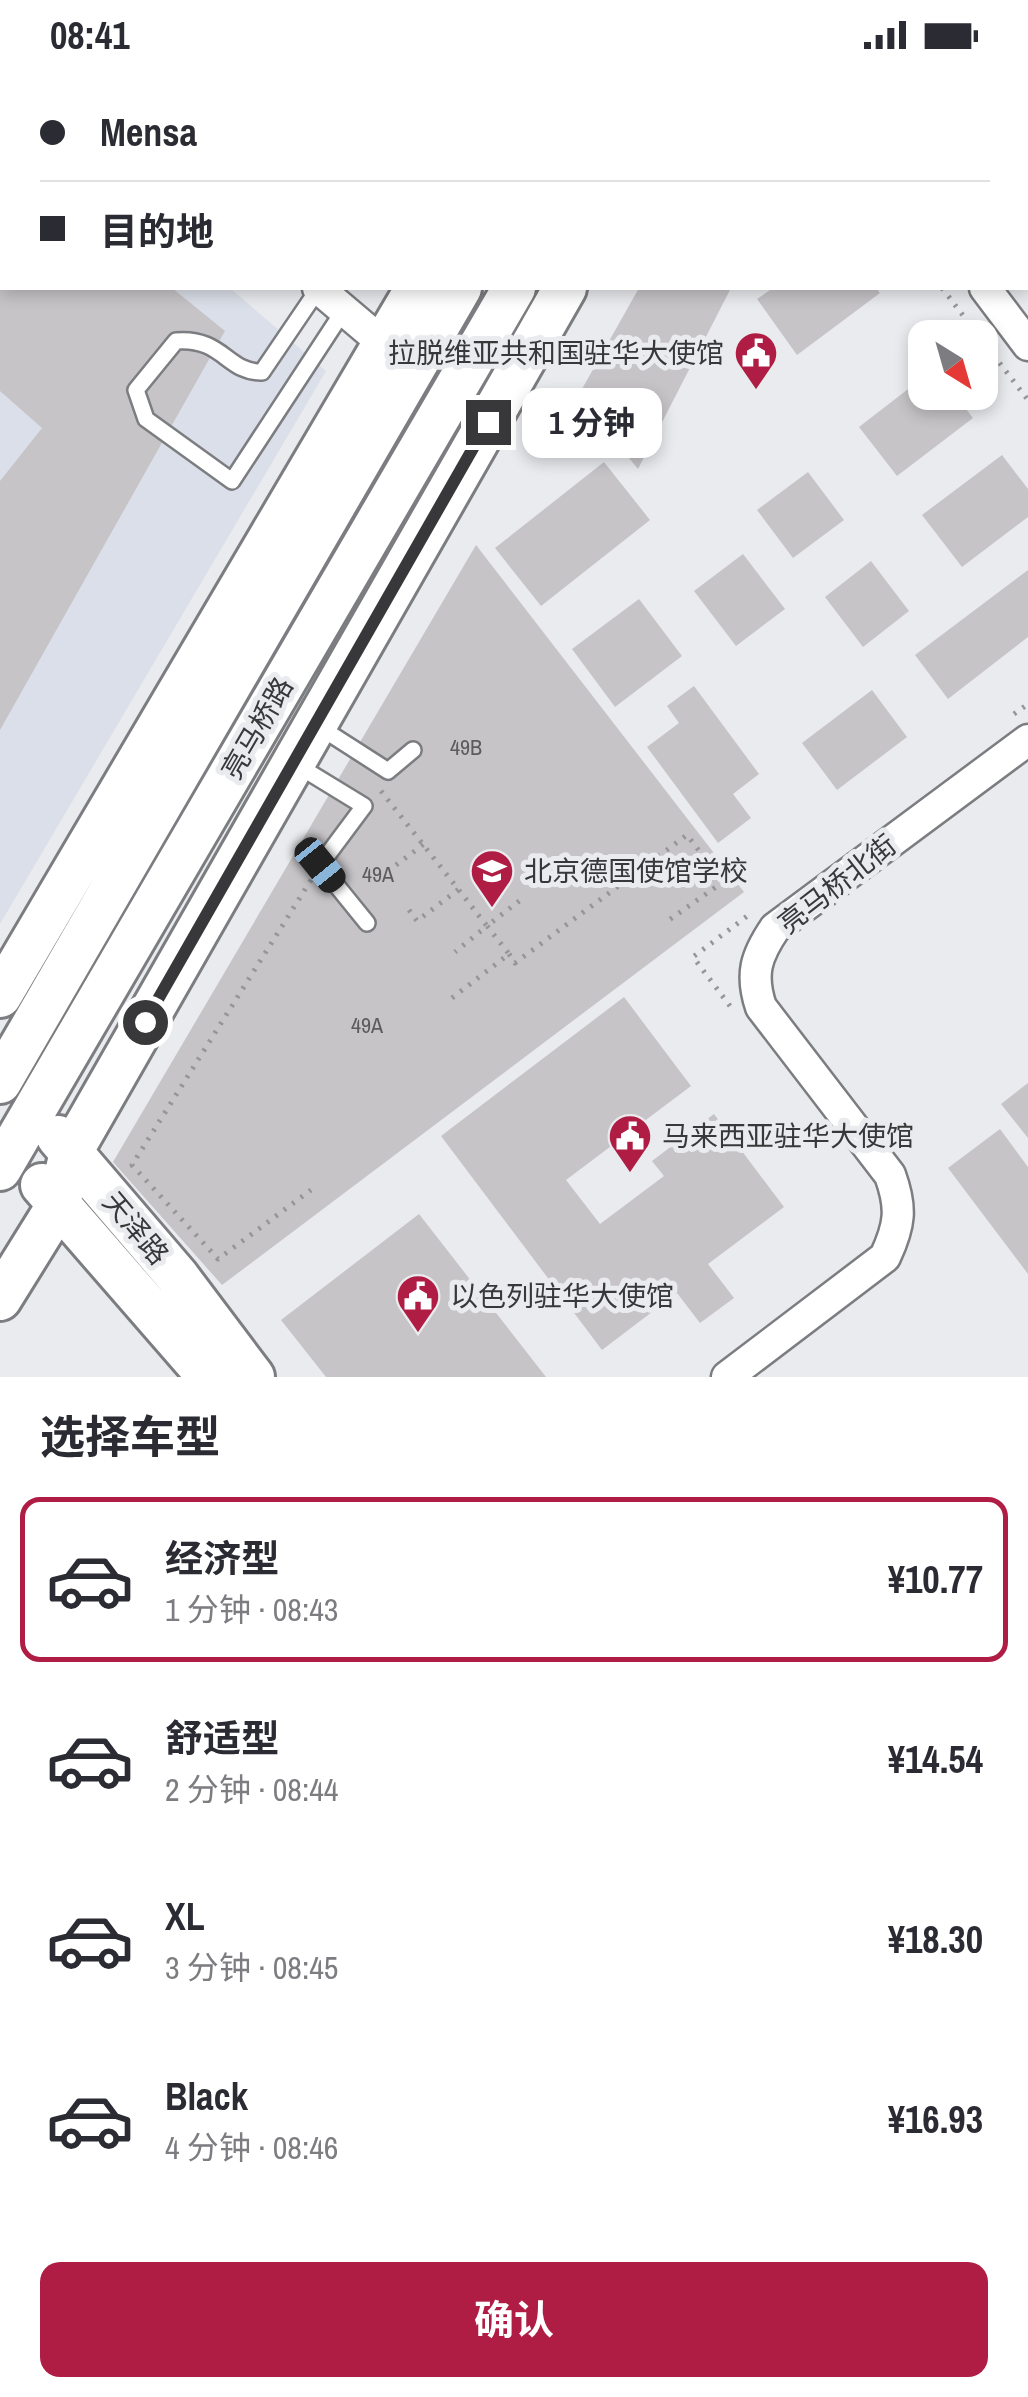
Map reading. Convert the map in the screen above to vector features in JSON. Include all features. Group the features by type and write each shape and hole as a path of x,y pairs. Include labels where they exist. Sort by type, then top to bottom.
{"street":[{"path":"320,290 448,400"},
{"path":"0,996 398,356 416,290"},
{"name":"亮马桥路","path":"0,1082 398,356 458,290"},
{"name":"亮马桥路","path":"9,1133 513,290"},
{"path":"0,1299 59,1204 71,1152 564,290"},
{"path":"987,290 1028,345"},
{"name":"亮马桥北街","path":"728,1377 885,1256 898,1228 901,1204 890,1175 760,1007 753,984 757,955 775,928 1020,728"},
{"name":"天泽路","path":"9,1133 71,1152 177,1276 253,1377"},
{"name":"天泽路","path":"9,1133 59,1204 208,1377"}],"lane":[{"path":"317,290 262,372 250,372 200,339 176,342 136,390 146,419 232,481 344,310"},
{"path":"314,724 388,770 413,750"},
{"path":"292,762 364,806 320,865 367,923"}],"path":[{"path":"944,290 1028,400"},
{"path":"1020,728 1028,704"},
{"path":"378,787 515,963 687,835 722,882 669,920"},
{"path":"396,866 424,844"},
{"path":"311,1190 218,1260 132,1164 320,865"},
{"path":"408,928 459,889"},
{"path":"455,952 523,898"},
{"path":"409,910 417,921"},
{"path":"738,1017 693,957 754,911"},
{"path":"452,998 509,954"}],"shaded area":[{"path":"0,290 232,290 326,371 0,924"}],"building":[{"path":"0,290 174,290 225,331 0,730 0,481 42,428 0,391"},
{"path":"638,290 730,290 638,469 578,396"},
{"path":"770,290 880,293 797,355 757,299"},
{"path":"908,389 908,410 967,410 973,418 897,476 859,427"},
{"path":"1002,455 1028,489 1028,517 962,567 922,515"},
{"path":"604,462 650,520 541,606 495,548"},
{"path":"808,472 844,520 793,558 757,510"},
{"name":"北京德国使馆学校","path":"476,545 744,892 222,1285 113,1162"},
{"path":"743,554 785,609 736,646 694,591"},
{"path":"871,561 909,611 863,647 825,597"},
{"path":"1028,570 1028,637 948,699 915,655"},
{"path":"639,599 682,656 615,707 572,649"},
{"path":"694,686 759,774 733,794 751,818 718,843 647,747 679,723 667,706"},
{"path":"872,690 907,737 837,790 802,743"},
{"path":"624,997 691,1086 566,1180 600,1224 664,1176 652,1161 714,1114 784,1207 708,1264 734,1298 700,1323 677,1293 602,1350 441,1136"},
{"path":"1028,1083 1028,1138 1001,1104"},
{"path":"1000,1129 1028,1167 1028,1274 948,1168"},
{"path":"419,1214 546,1377 326,1377 281,1320"}],"place":[{"name":"拉脱维亚共和国驻华大使馆","path":"756,391"},
{"name":"北京德国使馆学校","path":"492,909"},
{"name":"马来西亚驻华大使馆","path":"630,1174"},
{"name":"以色列驻华大使馆","path":"418,1334"}],"route":[{"path":"145,1022 488,422"}]}
